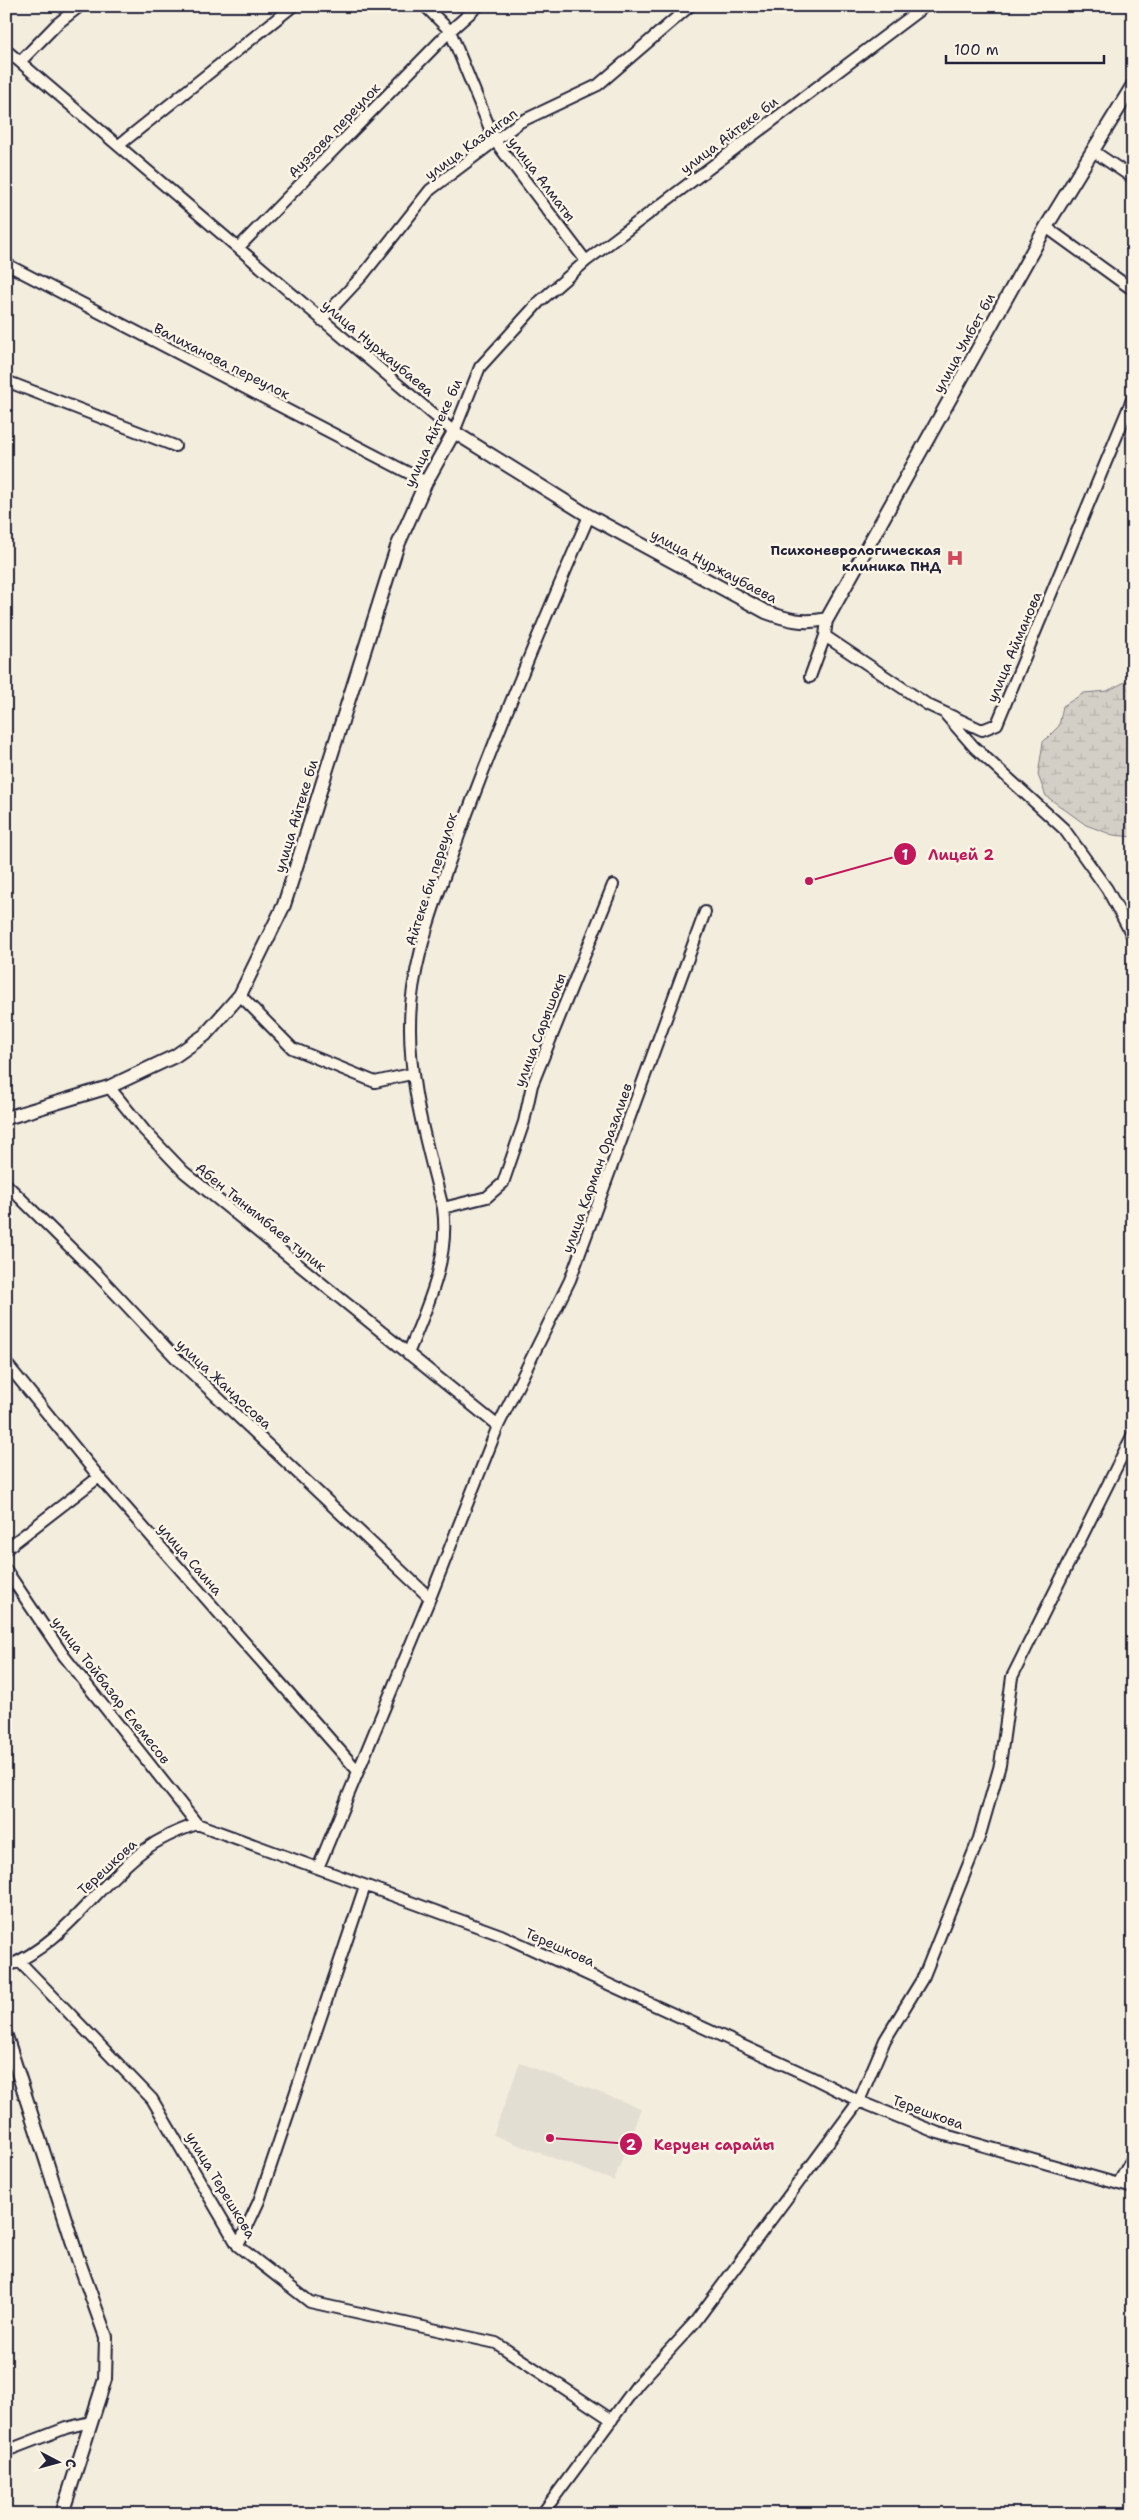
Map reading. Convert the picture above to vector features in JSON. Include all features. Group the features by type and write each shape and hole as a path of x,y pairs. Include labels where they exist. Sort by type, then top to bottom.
{"street":[{"path":"20,62 57,24 80,6"},
{"path":"119,144 293,6"},
{"name":"улица Алматы","path":"425,6 450,31 495,141 586,261"},
{"name":"Ауэзова переулок","path":"238,248 450,31 478,6"},
{"name":"улица Казангап","path":"321,320 363,275 430,190 520,122 598,86 690,6"},
{"name":"улица Айтеке би","path":"6,1118 109,1087 175,1056 205,1035 240,995 284,905 397,547 426,482 454,432 480,366 540,302 586,261 925,6"},
{"name":"улица Нуржаубаева","path":"6,50 119,144 321,320 454,432 589,516 766,612 791,622 809,623 827,618"},
{"name":"улица Умбет би","path":"827,618 1046,226 1133,85"},
{"path":"1093,151 1133,178"},
{"path":"1046,226 1133,290"},
{"name":"Валиханова переулок","path":"6,264 426,482"},
{"path":"6,382 175,446"},
{"name":"улица Айманова","path":"825,636 928,705 982,730 997,724 1133,397"},
{"name":"Айтеке би переулок","path":"408,1354 427,1305 444,1250 446,1229 443,1208 411,1074 411,1004 422,947 438,892 486,764 589,516"},
{"path":"810,677 825,636 827,618"},
{"path":"944,712 974,747 1064,830 1107,889 1133,937"},
{"name":"улица Сарышокы","path":"443,1208 487,1196 503,1183 524,1122 532,1084 613,884"},
{"name":"улица Карман Оразалиев","path":"318,1868 357,1770 430,1598 498,1426 570,1280 705,912"},
{"path":"240,995 292,1048 375,1082 411,1074"},
{"name":"Абен Тынымбаев тупик","path":"109,1087 144,1130 184,1172 498,1426"},
{"name":"улица Жандосова","path":"6,1184 98,1275 176,1358 430,1598"},
{"name":"улица Саина","path":"6,1363 99,1477 357,1770"},
{"path":"542,2514 638,2384 695,2322 859,2101 884,2040 924,1976 979,1838 1000,1765 1012,1678 1133,1434"},
{"path":"6,1549 99,1477"},
{"name":"улица Тойбазар Елемесов","path":"6,1570 64,1656 197,1824"},
{"name":"Терешкова","path":"6,1966 47,1945 141,1852 166,1835 197,1824 502,1936 809,2076 859,2101 938,2133 1133,2188"},
{"path":"238,2246 259,2201 365,1886"},
{"name":"улица Терешкова","path":"19,1961 152,2099 238,2246 310,2302 496,2343 612,2420"},
{"path":"6,2036 78,2260 106,2337 105,2379 62,2514"},
{"path":"1118,2184 1133,2157"},
{"path":"6,2451 66,2428 90,2422"}],"shaded area":[{"path":"520,2063 641,2108 614,2181 493,2135"}],"green space":[{"path":"1133,678 1133,837 1113,835 1086,825 1046,796 1038,775 1043,742 1059,726 1063,706 1084,693 1107,691"}],"place":[{"name":"Психоневрологическая клиника ПНД","path":"955,558"},
{"name":"Лицей 2","path":"809,881"},
{"name":"Керуен сарайы","path":"550,2138"}]}
